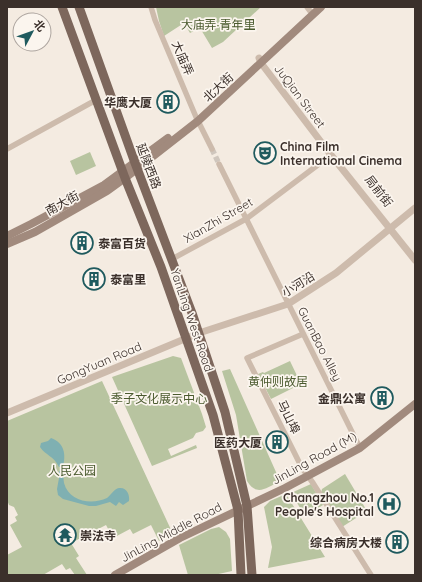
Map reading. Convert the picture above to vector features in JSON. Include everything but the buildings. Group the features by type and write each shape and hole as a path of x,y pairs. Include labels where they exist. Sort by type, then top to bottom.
{"main road":[{"path":"62,7 124,175"},
{"name":"延陵西路","path":"79,7 136,166 199,333"},
{"name":"北大街","path":"124,175 197,119 321,7"},
{"name":"北大街","path":"262,61 310,8"},
{"name":"南大街","path":"7,236 124,175"},
{"name":"南大街","path":"7,244 35,232 107,191 124,175"},
{"name":"YanLing West Road","path":"124,175 161,267 213,415 242,508 241,575"},
{"name":"YanLing West Road","path":"199,333 225,412 252,575"},
{"name":"JinLing Road (M)","path":"242,508 308,476 360,448 415,404"},
{"name":"JinLing Middle Road","path":"115,575 180,538 242,508"}],"street":[{"name":"大庙弄","path":"151,7 155,20 197,119"},
{"name":"JuQian Street","path":"262,61 331,155 391,228 415,260"},
{"name":"局前街","path":"262,61 391,228"},
{"path":"7,149 96,100"},
{"path":"197,119 212,149"},
{"name":"XianZhi Street","path":"172,259 246,219 331,155"},
{"name":"GuanBao Alley","path":"219,164 360,448"},
{"name":"小河沿","path":"199,333 288,304 336,273 415,208"},
{"name":"GongYuan Road","path":"7,413 199,333"},
{"name":"马山埠","path":"303,334 247,358 302,468 308,476"},
{"path":"308,476 370,575"}],"green space":[{"name":"大庙弄·青年里","path":"156,7 261,7 223,42 212,48 200,28 190,33 184,23 164,36"},
{"path":"90,152 96,166 76,175 70,161"},
{"name":"季子文化展示中心","path":"173,356 181,358 206,427 203,431 196,433 193,438 168,449 171,456 196,445 197,448 152,466 112,377"},
{"name":"黄仲则故居","path":"290,361 301,384 271,399 258,374 264,373"},
{"path":"230,369 280,481 262,490 254,489 247,481 236,415 222,371"},
{"name":"人民公园","path":"102,381 173,534 159,541 151,525 133,534 130,529 113,538 106,525 71,543 79,556 76,558 87,575 75,575 70,568 66,570 62,564 43,575 8,575 7,555 22,547 10,525 17,521 15,517 18,515 14,507 9,505 7,500 7,421"},
{"path":"345,474 367,511 342,527 321,493 322,489"},
{"path":"311,484 323,505 305,516 291,493"},
{"path":"286,494 325,557 268,568 272,547 264,507 270,501"},
{"path":"219,527 226,532 230,539 232,571 214,575 188,575 179,545 211,529"}],"water":[{"path":"51,438 56,440 62,446 64,454 63,467 59,467 40,447 41,443 48,441"},
{"path":"63,470 64,483 71,494 76,498 88,501 101,500 107,498 117,489 122,488 126,490 129,496 129,501 123,505 119,502 116,506 110,502 96,506 89,506 63,499 58,495 57,489 59,471"}],"tunnel":[{"path":"212,149 219,164"}],"place":[{"name":"华鹰大厦","path":"168,102"},
{"name":"China Film International Cinema","path":"265,153"},
{"name":"泰富百货","path":"82,243"},
{"name":"泰富里","path":"94,279"},
{"name":"金鼎公寓","path":"382,398"},
{"name":"医药大厦","path":"277,442"},
{"name":"Changzhou No.1 People's Hospital","path":"389,504"},
{"name":"崇法寺","path":"65,535"},
{"name":"综合病房大楼","path":"397,542"}]}
